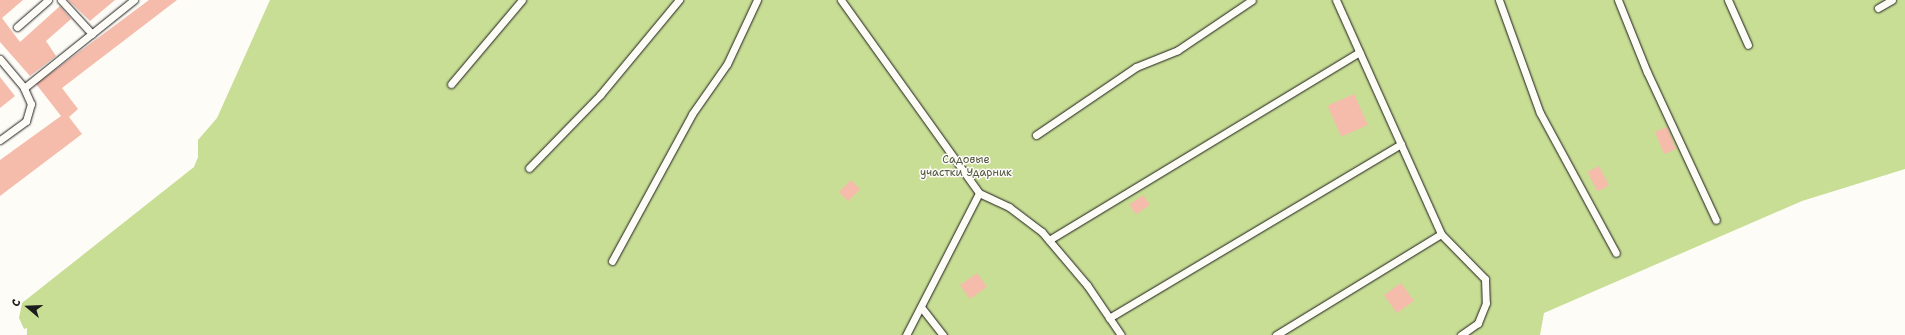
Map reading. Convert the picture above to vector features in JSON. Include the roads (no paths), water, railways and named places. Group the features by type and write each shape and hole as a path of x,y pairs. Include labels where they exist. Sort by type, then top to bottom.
{"lane":[{"path":"16,27 48,0"},
{"path":"61,0 92,34"},
{"path":"24,88 134,0"},
{"path":"451,84 522,0"},
{"path":"529,168 600,95 679,0"},
{"path":"612,261 692,114 727,64 757,0"},
{"path":"841,0 979,193 1009,207 1049,240 1121,335"},
{"path":"1036,135 1136,67 1178,50 1252,0"},
{"path":"1336,0 1441,234 1485,279 1486,303 1478,323 1461,335"},
{"path":"1498,0 1540,113 1616,253"},
{"path":"1618,0 1647,72 1716,220"},
{"path":"1728,0 1748,45"},
{"path":"1878,8 1892,0"},
{"path":"1049,240 1360,52"},
{"path":"0,59 24,88 31,104 26,121 0,140"},
{"path":"1109,318 1401,144"},
{"path":"906,335 979,193"},
{"path":"1276,335 1441,234"},
{"path":"920,307 943,335"}],"park label":[{"name":"Садовые участки Ударник","path":"966,167"}]}
